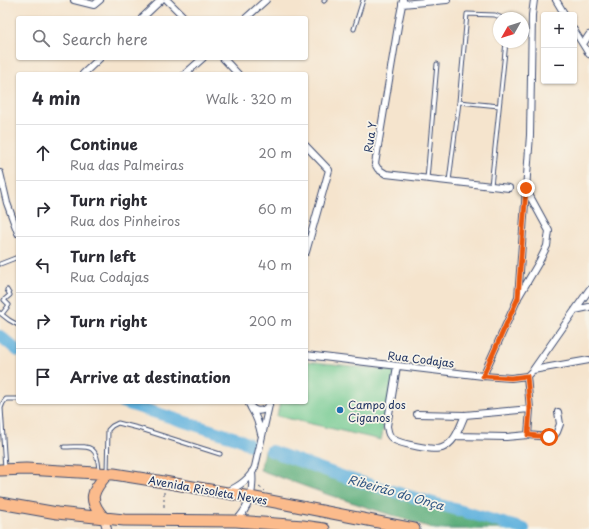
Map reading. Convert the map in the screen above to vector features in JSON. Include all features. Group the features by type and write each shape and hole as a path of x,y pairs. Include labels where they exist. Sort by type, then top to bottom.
{"highway":[{"name":"Avenida Risoleta Neves","path":"3,470 26,469 114,474 181,484 414,529"},
{"path":"103,474 94,492 94,499 96,509 105,524"},
{"name":"Avenida Risoleta Neves","path":"0,503 57,513 105,524 236,522 324,529"}],"street":[{"path":"74,0 94,4 100,0"},
{"path":"144,16 161,0"},
{"path":"167,0 183,16"},
{"path":"248,16 266,0"},
{"path":"403,2 447,0"},
{"path":"518,298 530,135 532,15 534,0"},
{"path":"556,0 563,12"},
{"name":"Rua Y","path":"403,2 375,164 378,169 386,174 509,188"},
{"path":"577,35 589,54"},
{"path":"583,44 589,35"},
{"path":"85,72 98,60"},
{"path":"187,72 201,60"},
{"path":"225,60 236,72"},
{"path":"308,150 329,170 308,245"},
{"path":"0,173 7,202 16,227"},
{"path":"483,376 518,298 547,246 549,231 526,188"},
{"path":"528,435 530,409 527,376 533,370 589,290"},
{"path":"575,310 589,307"},
{"name":"Rua Codajas","path":"308,355 483,376 511,378 527,376"},
{"path":"533,370 589,360"},
{"path":"397,366 387,426 388,434 393,439 403,444 441,449 456,436 465,415"},
{"path":"250,406 254,410 260,411 264,410 270,404"},
{"path":"236,522 245,510 250,497 253,481 253,470 270,404"},
{"path":"250,406 258,422 261,440"},
{"path":"417,414 465,415 530,409"},
{"path":"456,436 554,436 558,432 560,424 558,412"},
{"path":"224,492 239,485 253,470"}],"lane":[{"path":"354,29 363,0"},
{"path":"449,181 459,102 467,14 493,15"},
{"path":"491,186 505,48"},
{"path":"426,179 437,64"},
{"path":"459,102 499,106"},
{"path":"0,264 16,258"},
{"path":"7,290 10,295 4,300 9,305 1,313 16,324"},
{"path":"3,470 1,408 6,399 16,399"},
{"path":"103,474 108,430 118,423 220,454"},
{"path":"64,447 85,447 92,449 98,458 103,474"}],"path":[{"path":"164,487 164,509"}],"green space":[{"name":"Campo dos Ciganos","path":"308,361 395,371 381,440 277,416 280,404 308,404"},
{"path":"264,451 323,472 515,529 435,529 329,495 260,470"}],"waterway":[{"name":"Ribeirão do Onça","path":"0,336 16,349"},
{"name":"Ribeirão do Onça","path":"128,404 239,439 250,445"},
{"name":"Ribeirão do Onça","path":"271,451 347,478 524,529"}],"place":[{"name":"Campo dos Ciganos","path":"340,410"}],"route":[{"path":"526,188 518,298 483,376 511,378 527,376 530,409 528,435 549,437"}]}
